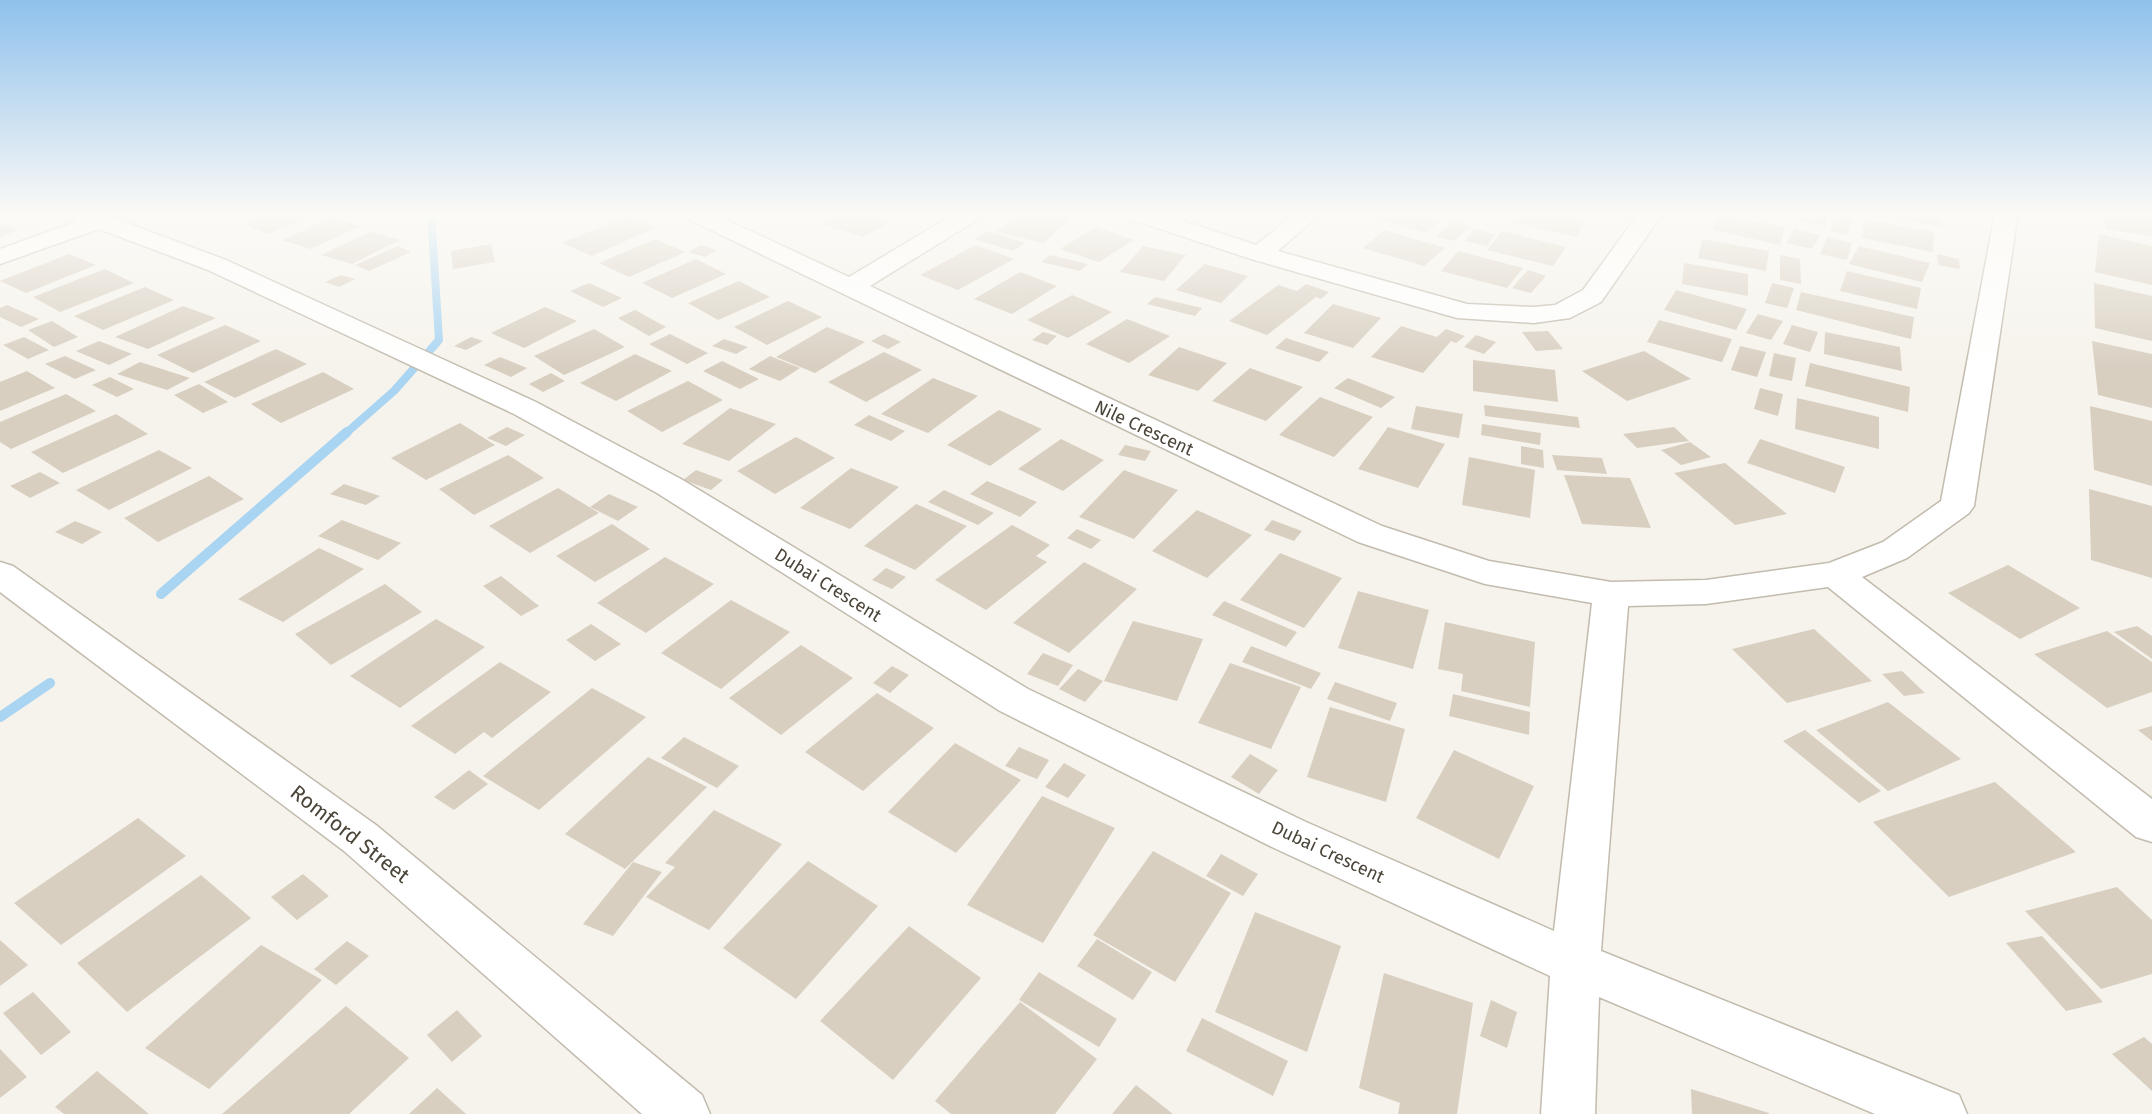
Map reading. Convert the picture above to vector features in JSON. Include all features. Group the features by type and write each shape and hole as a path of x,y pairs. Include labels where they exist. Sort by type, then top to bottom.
{"street":[{"name":"Dubai Crescent","path":"217,265 525,408 669,486 1014,700 1290,835 1575,964 1940,1114"},
{"name":"Nile Crescent","path":"801,265 1370,534 1486,572 1611,594 1706,592 1835,574 1895,551 1957,506 1998,265"},
{"path":"849,288 887,265"},
{"path":"1299,265 1466,312 1499,315 1561,312 1592,296 1614,265"},
{"name":"Romford Street","path":"0,574 360,838 683,1114"},
{"path":"1835,574 2152,824"},
{"path":"1568,1114 1575,964 1611,594"}],"building":[{"path":"41,265 96,265 26,293 0,281"},
{"path":"355,265 382,265 369,271"},
{"path":"453,265 477,265 453,269"},
{"path":"603,265 656,265 629,277"},
{"path":"683,265 708,265 726,274 672,298 642,283"},
{"path":"939,265 1003,265 958,290 920,275"},
{"path":"1054,265 1087,265 1080,271"},
{"path":"1126,265 1178,265 1164,281 1120,272"},
{"path":"1204,265 1248,276 1221,303 1176,290"},
{"path":"1446,265 1511,265 1523,268 1507,288 1441,271"},
{"path":"1684,265 1748,274 1748,296 1682,284"},
{"path":"1735,265 1767,265 1766,271"},
{"path":"1780,265 1800,265 1801,284 1780,280"},
{"path":"1853,265 1929,265 1922,282"},
{"path":"1938,265 1960,265 1960,269"},
{"path":"2096,265 2152,265 2152,285 2095,272"},
{"path":"105,269 134,283 60,312 33,297"},
{"path":"1528,270 1546,276 1531,293 1512,288"},
{"path":"1847,271 1921,288 1917,309 1840,291"},
{"path":"1020,272 1057,286 1012,314 974,299"},
{"path":"341,275 355,279 339,287 325,282"},
{"path":"739,281 770,297 718,320 688,303"},
{"path":"589,283 622,298 603,307 570,291"},
{"path":"1772,283 1794,288 1787,308 1765,303"},
{"path":"2094,283 2152,296 2152,341 2095,328"},
{"path":"1306,284 1329,292 1321,299 1316,297 1267,335 1229,321 1278,285 1297,291"},
{"path":"145,287 174,300 103,330 74,316"},
{"path":"1676,290 1747,309 1736,330 1664,310"},
{"path":"1801,292 1914,317 1911,339 1796,310"},
{"path":"1072,295 1112,312 1068,338 1027,320"},
{"path":"1155,297 1202,308 1195,316 1147,304"},
{"path":"788,301 822,317 767,345 734,327"},
{"path":"1333,304 1381,318 1353,348 1304,333"},
{"path":"7,305 39,319 21,327 0,317 0,308"},
{"path":"183,306 216,318 148,349 115,337"},
{"path":"545,307 577,321 524,348 491,333"},
{"path":"635,310 666,327 649,336 618,318"},
{"path":"1758,314 1783,321 1771,340 1746,333"},
{"path":"1127,319 1170,336 1129,363 1086,344"},
{"path":"1659,320 1732,339 1722,362 1647,342"},
{"path":"52,321 78,337 54,347 28,330"},
{"path":"225,325 261,341 193,373 157,355"},
{"path":"1792,325 1818,332 1810,352 1783,344"},
{"path":"1401,326 1437,337 1446,329 1465,336 1456,343 1451,341 1423,373 1371,357"},
{"path":"827,327 865,342 815,373 776,357"},
{"path":"594,329 625,347 564,375 534,356"},
{"path":"1548,331 1563,349 1536,351 1522,332"},
{"path":"1043,332 1057,336 1047,345 1032,340"},
{"path":"1825,332 1900,347 1902,371 1824,354"},
{"path":"670,334 708,353 687,364 649,344"},
{"path":"884,334 901,342 888,349 871,341"},
{"path":"1476,335 1496,342 1484,354 1464,347"},
{"path":"24,337 49,350 28,359 3,345"},
{"path":"471,337 483,341 466,350 454,346"},
{"path":"1286,338 1329,352 1319,362 1275,348"},
{"path":"724,339 748,347 736,354 712,346"},
{"path":"99,341 132,354 109,365 76,351"},
{"path":"2092,341 2152,354 2152,408 2098,395"},
{"path":"1740,346 1766,352 1757,377 1731,370"},
{"path":"1179,347 1227,363 1198,391 1148,375"},
{"path":"276,349 307,364 235,398 204,382"},
{"path":"1644,351 1691,379 1627,401 1582,371"},
{"path":"884,352 922,370 866,402 828,382"},
{"path":"1774,353 1796,358 1792,381 1769,376"},
{"path":"635,354 672,371 616,401 580,383"},
{"path":"65,356 96,370 75,379 45,364"},
{"path":"770,356 800,368 780,381 749,369"},
{"path":"500,357 527,368 511,377 484,365"},
{"path":"1473,360 1555,370 1558,402 1473,391"},
{"path":"722,361 759,379 740,389 703,371"},
{"path":"140,362 190,378 167,390 117,374"},
{"path":"1810,363 1910,387 1908,412 1805,386"},
{"path":"1250,368 1303,387 1266,421 1212,401"},
{"path":"27,371 55,388 0,411 0,382"},
{"path":"323,372 354,389 281,423 251,404"},
{"path":"551,373 565,381 543,392 529,384"},
{"path":"110,377 134,389 117,397 92,385"},
{"path":"933,378 978,396 928,433 881,414"},
{"path":"1348,378 1395,397 1381,408 1334,388"},
{"path":"688,381 723,400 662,432 627,411"},
{"path":"199,384 228,402 203,413 174,395"},
{"path":"1760,388 1783,394 1778,416 1754,409"},
{"path":"66,394 96,411 11,449 0,442 0,422"},
{"path":"1320,397 1373,417 1334,457 1279,435"},
{"path":"1797,398 1879,417 1879,449 1795,429"},
{"path":"1484,405 1578,417 1580,428 1485,416"},
{"path":"1416,406 1463,414 1459,438 1411,429"},
{"path":"2090,406 2152,421 2152,486 2094,470"},
{"path":"730,408 776,424 729,461 682,444"},
{"path":"999,410 1042,429 990,466 947,445"},
{"path":"116,414 148,434 63,473 31,452"},
{"path":"869,415 905,431 891,441 854,425"},
{"path":"460,423 495,445 426,480 391,458"},
{"path":"1482,424 1541,433 1540,445 1481,435"},
{"path":"507,427 525,435 506,446 487,438"},
{"path":"1388,427 1445,444 1418,488 1358,469"},
{"path":"1674,427 1689,441 1637,448 1623,434"},
{"path":"796,437 835,458 775,494 737,471"},
{"path":"1061,439 1104,460 1063,491 1018,469"},
{"path":"1760,439 1845,467 1835,493 1747,463"},
{"path":"1690,442 1711,457 1681,465 1661,450"},
{"path":"1125,445 1151,451 1145,461 1118,455"},
{"path":"1521,446 1543,450 1544,468 1521,464"},
{"path":"159,450 192,468 109,510 76,490"},
{"path":"508,455 544,478 474,515 439,489"},
{"path":"1552,455 1602,458 1607,474 1557,470"},
{"path":"1469,457 1535,470 1530,518 1462,505"},
{"path":"1725,463 1787,514 1735,525 1674,473"},
{"path":"851,468 899,487 850,529 800,508"},
{"path":"696,470 723,480 711,490 683,480"},
{"path":"1124,470 1178,490 1134,539 1079,517"},
{"path":"40,472 60,483 30,498 10,486"},
{"path":"1564,475 1630,478 1651,528 1582,524"},
{"path":"209,476 244,499 158,542 124,518"},
{"path":"987,481 1037,502 1020,517 970,494"},
{"path":"344,484 380,496 366,505 330,494"},
{"path":"558,488 599,513 530,553 489,526"},
{"path":"2089,489 2152,506 2152,578 2091,560"},
{"path":"944,490 994,513 978,525 928,502"},
{"path":"609,494 638,507 618,521 590,507"},
{"path":"916,504 967,526 915,570 864,546"},
{"path":"1197,510 1252,535 1207,578 1152,551"},
{"path":"342,520 401,543 378,560 318,536"},
{"path":"1272,520 1302,531 1294,541 1264,530"},
{"path":"75,521 102,532 82,544 55,532"},
{"path":"612,524 650,549 595,582 556,556"},
{"path":"1012,525 1050,545 1036,556 1047,562 986,610 935,580"},
{"path":"1077,529 1101,540 1091,549 1067,538"},
{"path":"319,548 364,569 283,622 238,599"},
{"path":"1280,553 1342,578 1304,628 1240,600"},
{"path":"665,557 714,584 646,633 597,603"},
{"path":"1084,562 1137,589 1069,653 1013,623"},
{"path":"2008,565 2080,608 2020,639 1948,593"},
{"path":"886,568 906,577 892,589 872,580"},
{"path":"501,576 539,606 521,616 483,586"},
{"path":"385,584 422,612 331,665 295,634"},
{"path":"1358,591 1429,610 1413,669 1338,648"},
{"path":"731,600 790,632 721,689 661,653"},
{"path":"1224,601 1297,632 1286,647 1212,615"},
{"path":"436,619 485,647 400,708 350,676"},
{"path":"1133,621 1203,639 1177,701 1104,681"},
{"path":"1445,622 1535,642 1530,707 1461,691 1463,674 1438,669"},
{"path":"591,624 621,644 595,661 566,640"},
{"path":"2137,626 2152,636 2152,659 2114,632"},
{"path":"1814,629 1872,681 1787,703 1732,649"},
{"path":"2107,631 2152,662 2152,692 2107,708 2034,654"},
{"path":"801,645 853,678 781,735 729,698"},
{"path":"1251,646 1321,673 1311,689 1242,662"},
{"path":"1043,653 1073,665 1058,686 1027,674"},
{"path":"500,662 551,692 492,738 484,732 455,754 411,726"},
{"path":"1230,663 1301,687 1271,749 1198,723"},
{"path":"892,666 909,675 890,693 873,683"},
{"path":"1078,669 1103,681 1085,702 1059,689"},
{"path":"1902,671 1925,693 1904,696 1882,674"},
{"path":"1335,682 1397,703 1390,721 1327,699"},
{"path":"592,688 646,717 539,810 483,776"},
{"path":"877,693 934,728 863,791 805,752"},
{"path":"1453,694 1530,712 1529,735 1449,716"},
{"path":"1888,702 1961,759 1888,791 1816,730"},
{"path":"1330,707 1405,729 1386,802 1307,777"},
{"path":"2152,726 2152,741 2138,730"},
{"path":"1805,730 1881,791 1859,803 1783,741"},
{"path":"684,737 739,766 717,788 661,758"},
{"path":"955,743 1021,780 956,853 888,812"},
{"path":"1019,747 1049,760 1037,779 1005,766"},
{"path":"1454,750 1534,786 1499,859 1416,818"},
{"path":"1250,754 1278,770 1259,794 1231,777"},
{"path":"648,757 707,787 625,869 565,834"},
{"path":"1064,763 1086,775 1068,798 1045,787"},
{"path":"469,770 488,784 454,810 434,797"},
{"path":"1995,782 2076,852 1949,897 1873,822"},
{"path":"1042,796 1115,828 1043,943 967,905"},
{"path":"714,810 782,844 709,930 646,897 675,867 665,863"},
{"path":"138,818 186,856 61,945 14,903"},
{"path":"1153,851 1231,893 1175,982 1093,935"},
{"path":"1221,854 1258,874 1243,896 1206,876"},
{"path":"808,861 878,906 796,999 723,948"},
{"path":"633,862 662,872 613,936 583,924"},
{"path":"303,874 329,896 297,920 271,897"},
{"path":"201,875 251,918 127,1012 77,963"},
{"path":"2117,887 2152,920 2152,974 2101,989 2025,911"},
{"path":"1255,912 1341,946 1307,1052 1215,1012"},
{"path":"909,926 981,978 893,1080 820,1021"},
{"path":"2042,936 2103,1002 2066,1011 2006,943"},
{"path":"1097,939 1152,972 1133,1000 1077,966"},
{"path":"0,940 28,965 0,986"},
{"path":"347,941 369,956 336,985 314,969"},
{"path":"261,945 322,980 209,1089 145,1048"},
{"path":"1039,972 1117,1019 1099,1047 1019,1000"},
{"path":"1384,973 1473,1003 1457,1114 1398,1114 1400,1103 1359,1088"},
{"path":"33,992 71,1032 41,1055 3,1013"},
{"path":"1491,1000 1517,1012 1507,1048 1480,1036"},
{"path":"1020,1002 1097,1059 1055,1114 951,1114 935,1101"},
{"path":"346,1006 409,1058 349,1114 222,1114"},
{"path":"457,1010 482,1036 452,1062 427,1035"},
{"path":"1202,1018 1288,1061 1273,1096 1186,1051"},
{"path":"2144,1037 2152,1044 2152,1091 2112,1054"},
{"path":"0,1049 27,1077 0,1098"},
{"path":"97,1071 149,1114 64,1114 55,1107"},
{"path":"1136,1085 1173,1114 1112,1114"},
{"path":"437,1088 466,1114 409,1114"},
{"path":"1691,1089 1769,1113 1769,1114 1692,1114"}],"waterway":[{"path":"345,434 394,391 439,340 434,265"},
{"path":"161,594 347,432"},
{"path":"0,717 50,683"}]}
